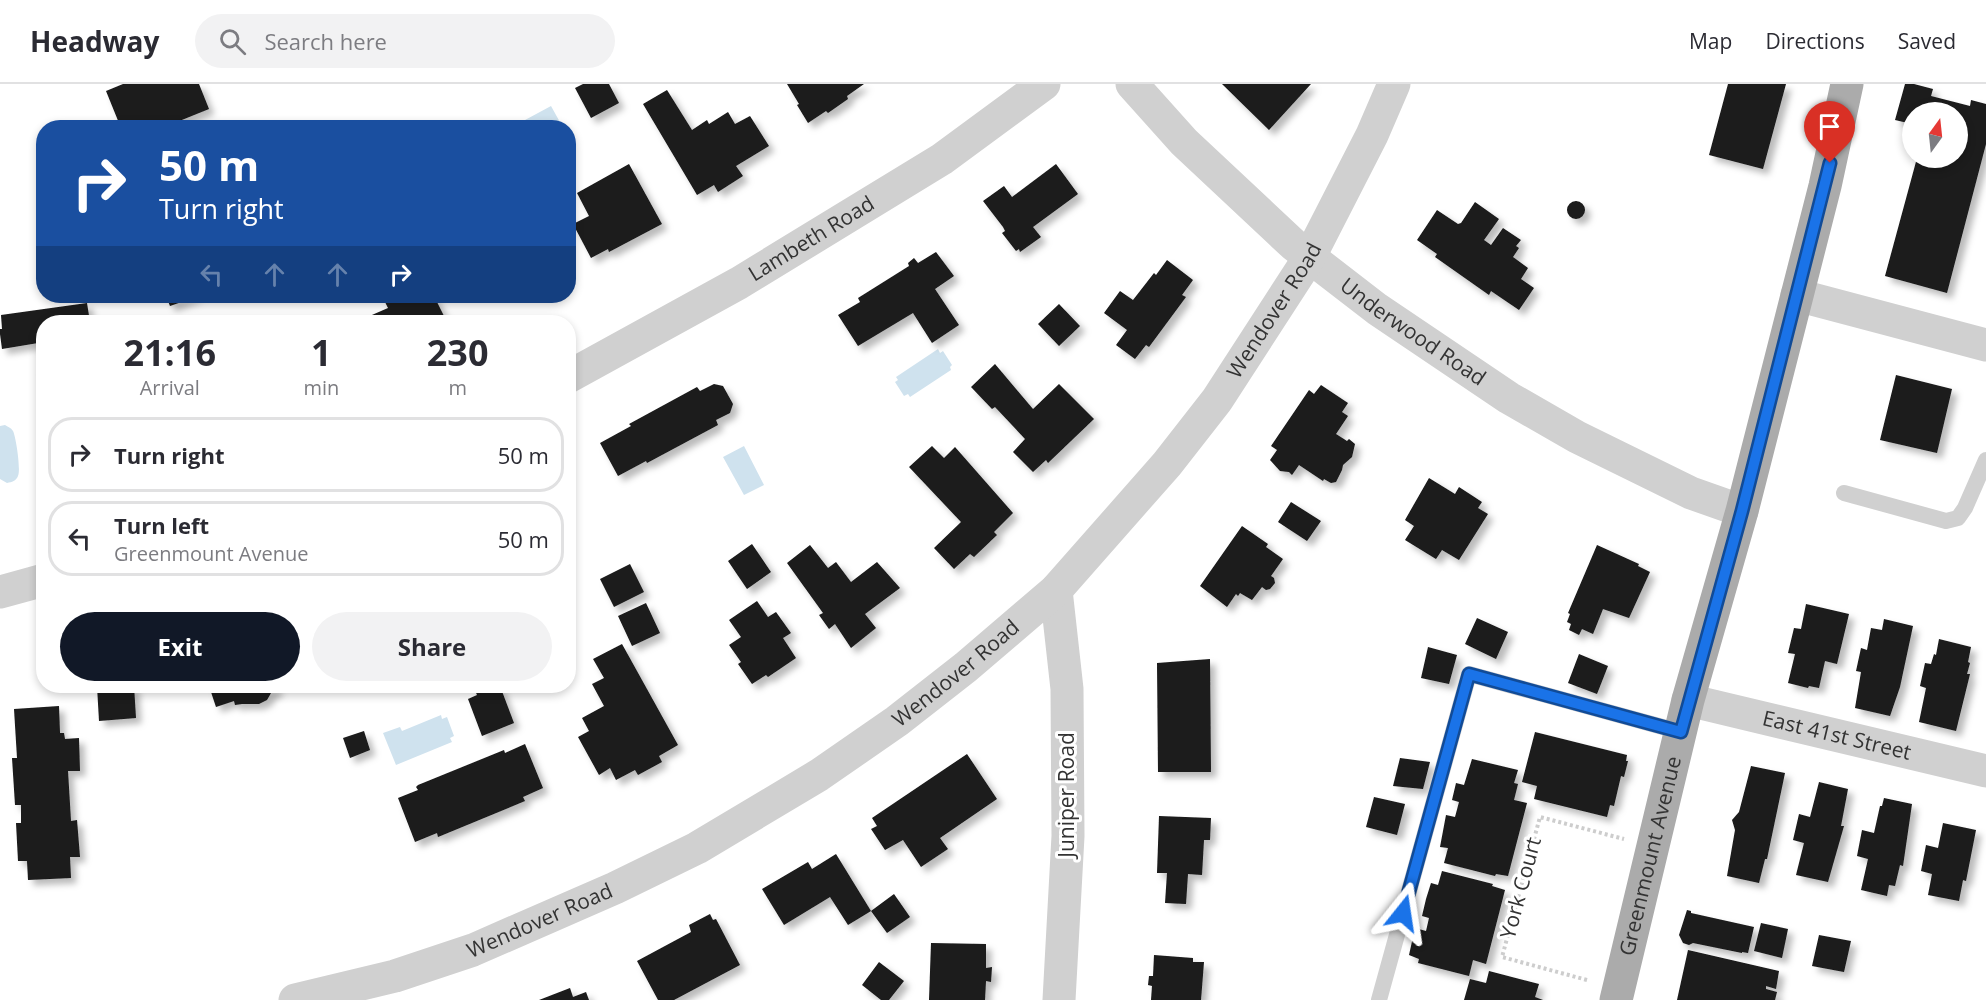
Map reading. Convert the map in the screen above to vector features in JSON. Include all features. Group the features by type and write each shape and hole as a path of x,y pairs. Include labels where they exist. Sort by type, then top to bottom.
{"main road":[{"name":"Greenmount Avenue","path":"1616,1000 1688,700 1742,511 1825,186 1847,84"}],"street":[{"name":"Lambeth Road","path":"576,373 740,283 942,159 1044,84"},
{"name":"Underwood Road","path":"1132,84 1184,142 1309,258 1377,309 1529,409 1578,437 1691,493 1742,511"},
{"name":"Wendover Road","path":"295,1000 395,976 473,950 615,888 697,848 819,775 966,668 1056,590 1160,472 1217,400 1309,258 1372,135 1394,84"},
{"path":"1797,295 1986,345"},
{"path":"0,592 36,582"},
{"name":"Juniper Road","path":"1056,590 1067,700 1068,836 1059,1000"},
{"name":"East 41st Street","path":"1688,700 1986,771"}],"lane":[{"path":"1844,493 1946,521 1958,518 1965,508 1986,460"},
{"path":"1379,1000 1469,674 1681,732"}],"path":[{"name":"York Court","path":"1587,980 1502,957 1540,817 1624,840"}],"water":[{"path":"551,106 559,120 525,120"},
{"path":"938,349 940,353 943,351 952,365 951,370 910,397 908,394 904,396 895,382 898,380 896,377"},
{"path":"5,425 14,434 19,467 16,479 7,483 0,479 0,426"},
{"path":"744,446 764,485 744,495 723,457"},
{"path":"441,715 442,719 447,717 454,736 450,738 452,742 396,765 383,733 400,727 402,731"}],"building":[{"path":"123,84 199,84 209,109 182,120 118,120 106,91"},
{"path":"583,84 609,84 619,103 591,118 575,88"},
{"path":"787,84 864,84 828,113 826,111 808,123"},
{"path":"1222,84 1311,84 1269,130"},
{"path":"1728,84 1786,84 1763,169 1709,155"},
{"path":"1905,84 1933,89 1931,96 1954,102 1902,102 1902,122 1895,120"},
{"path":"667,90 692,130 707,120 709,124 728,112 735,124 750,116 769,146 736,166 743,176 718,192 714,185 697,195 643,104"},
{"path":"1971,100 1986,104 1986,144 1947,293 1885,276 1914,168 1968,168 1968,105 1970,106"},
{"path":"629,164 662,224 609,252 608,249 591,258 576,230 576,222 589,216 577,193"},
{"path":"1056,164 1078,194 1033,227 1041,237 1020,252 1019,249 1016,251 1002,233 1005,231 1003,227 983,201 1004,186 1012,197"},
{"path":"1576,201 1582,204 1585,210 1582,216 1576,219 1570,216 1567,210 1570,204"},
{"path":"1475,202 1499,219 1484,240 1491,245 1503,228 1521,240 1516,246 1519,248 1513,257 1528,268 1521,279 1534,288 1519,310 1491,291 1489,295 1435,257 1437,254 1417,240 1437,210 1458,224"},
{"path":"936,252 954,276 935,289 959,325 932,343 913,313 858,346 838,315 860,302 858,298 909,266 908,263 914,258 918,263"},
{"path":"1167,260 1193,280 1182,295 1186,297 1149,347 1146,345 1135,359 1116,345 1127,330 1104,313 1120,291 1133,300"},
{"path":"87,303 89,315 36,315 36,343 2,349 1,315"},
{"path":"386,303 438,303 444,315 372,315 388,308"},
{"path":"1059,304 1080,326 1059,346 1038,324"},
{"path":"995,364 1033,409 1059,384 1094,419 1048,463 1046,460 1033,472 1013,452 1025,439 995,407 992,409 971,387"},
{"path":"1896,375 1952,389 1937,453 1880,440"},
{"path":"714,384 723,386 733,404 730,413 716,420 718,425 618,476 600,443 631,426 629,424 697,387 700,391"},
{"path":"1321,385 1348,403 1342,412 1348,416 1336,434 1355,444 1352,457 1343,465 1336,482 1331,483 1324,479 1323,481 1299,465 1292,475 1289,472 1280,471 1270,460 1277,450 1271,446 1309,390 1314,394"},
{"path":"932,446 944,458 955,447 1013,513 994,532 997,535 974,557 970,554 954,569 934,548 961,522 909,467"},
{"path":"1429,478 1455,494 1459,487 1482,502 1478,508 1488,514 1459,560 1442,550 1436,559 1405,540 1414,526 1405,520"},
{"path":"1291,502 1321,521 1307,541 1278,522"},
{"path":"1242,526 1268,544 1266,547 1283,559 1271,576 1275,583 1270,589 1266,590 1262,587 1252,600 1240,593 1238,596 1236,594 1227,607 1200,586"},
{"path":"752,544 771,572 747,589 728,561"},
{"path":"810,545 828,568 836,562 851,582 877,562 900,588 865,614 876,628 851,648 835,624 829,629 819,615 823,613 787,563"},
{"path":"1597,545 1639,564 1638,566 1650,572 1629,618 1603,609 1593,634 1582,629 1579,635 1569,630 1571,624 1567,622 1570,614 1568,613"},
{"path":"630,564 644,592 614,607 600,579"},
{"path":"757,601 768,617 776,612 791,633 783,638 796,658 768,677 766,675 752,684 738,664 741,662 729,645 741,637 729,620"},
{"path":"646,603 660,633 632,646 618,616"},
{"path":"1806,604 1849,614 1837,664 1825,661 1819,688 1788,683 1795,654 1788,653 1794,628 1801,629"},
{"path":"1477,618 1508,632 1496,659 1465,644"},
{"path":"1884,619 1913,626 1900,687 1890,716 1855,708 1861,672 1856,671 1861,648 1867,650 1871,628 1882,630"},
{"path":"1939,639 1971,647 1967,674 1970,674 1956,731 1919,722 1926,688 1920,686 1925,663 1931,664 1934,654 1936,655"},
{"path":"622,644 678,745 659,756 662,762 638,775 635,770 616,780 610,768 599,775 578,737 589,731 582,718 604,706 592,684 604,678 593,659"},
{"path":"1428,647 1457,655 1449,684 1421,678"},
{"path":"1579,654 1608,666 1597,694 1568,683"},
{"path":"1210,659 1211,772 1158,772 1157,663"},
{"path":"97,693 134,693 136,718 99,721"},
{"path":"211,693 271,693 267,700 259,704 235,705 234,701 216,707"},
{"path":"476,693 503,693 514,723 482,736 468,699 477,695"},
{"path":"59,706 60,733 64,733 65,739 79,738 80,771 68,771 71,821 77,820 80,857 70,857 71,878 28,880 27,861 18,861 16,823 21,823 21,805 15,805 12,758 17,758 14,709"},
{"path":"364,731 370,750 350,758 343,738"},
{"path":"1535,732 1627,755 1626,761 1628,761 1624,777 1621,776 1614,806 1610,805 1607,817 1534,799 1537,786 1522,782"},
{"path":"525,744 543,788 523,797 525,801 438,837 437,833 415,842 398,798 418,790 416,787 418,785 504,750 505,753"},
{"path":"967,754 997,799 940,838 948,849 921,867 903,840 885,850 871,829 877,826 872,818"},
{"path":"1400,758 1430,762 1423,789 1393,786"},
{"path":"1472,759 1518,770 1514,783 1518,784 1514,800 1527,803 1508,876 1496,874 1495,876 1444,863 1448,848 1440,847 1446,815 1455,817 1459,802 1452,800 1456,783 1464,785"},
{"path":"1751,766 1785,773 1767,859 1765,859 1759,883 1727,876 1735,830 1732,820 1739,812"},
{"path":"1819,782 1848,789 1841,826 1844,826 1828,882 1796,875 1804,843 1793,840 1799,814 1810,817"},
{"path":"1374,797 1405,804 1397,835 1366,827"},
{"path":"1884,798 1912,804 1903,866 1900,865 1895,886 1889,885 1887,896 1861,890 1868,859 1857,856 1862,830 1874,833"},
{"path":"1159,816 1211,818 1210,840 1204,840 1202,875 1188,874 1186,904 1165,903 1167,873 1157,873"},
{"path":"1943,823 1976,830 1966,881 1963,880 1959,901 1928,895 1932,874 1921,871 1926,845 1938,848"},
{"path":"836,854 871,911 848,925 830,897 784,925 762,889 808,862 812,869"},
{"path":"1442,871 1493,884 1492,886 1505,890 1486,964 1473,960 1469,976 1418,963 1419,959 1409,955 1415,928 1426,931 1429,918 1422,916 1426,899 1431,883 1438,885"},
{"path":"894,894 910,917 887,933 871,911"},
{"path":"1687,910 1691,913 1754,927 1748,953 1683,943 1679,935"},
{"path":"710,914 713,920 716,919 740,965 674,1000 658,1000 637,961 691,932 689,925"},
{"path":"1761,923 1788,929 1782,958 1754,951"},
{"path":"1819,935 1851,941 1844,972 1812,966"},
{"path":"931,943 986,944 986,968 992,967 991,982 986,981 985,1000 929,1000"},
{"path":"1688,950 1779,971 1776,989 1766,986 1766,989 1777,992 1775,1000 1677,1000"},
{"path":"1154,955 1193,958 1193,962 1204,962 1201,1000 1151,1000 1152,986 1148,985 1149,976 1153,976"},
{"path":"879,962 904,981 889,1000 881,1000 862,985"},
{"path":"1489,971 1539,984 1535,997 1543,1000 1464,1000 1470,979 1486,983"},
{"path":"570,988 573,997 586,992 589,1000 539,1000"}],"route":[{"path":"1403,913 1469,674 1681,732 1742,511 1830,163"}]}
